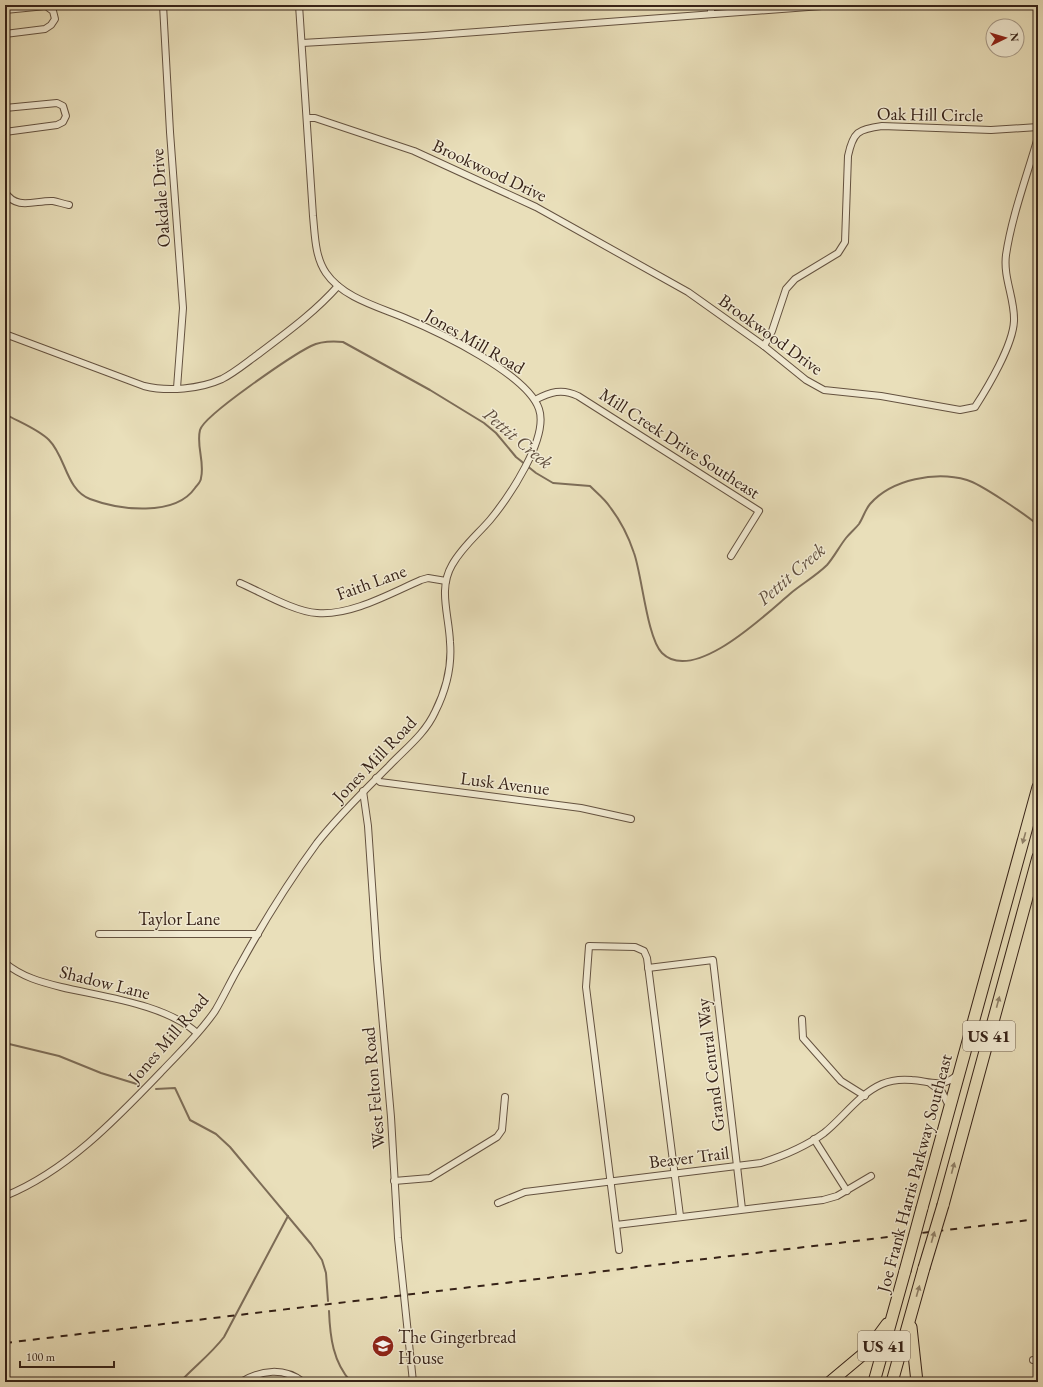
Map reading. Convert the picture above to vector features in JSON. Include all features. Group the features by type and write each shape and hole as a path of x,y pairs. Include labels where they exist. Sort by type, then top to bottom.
{"highway":[{"name":"Joe Frank Harris Parkway Southeast","path":"874,1382 1038,787"},
{"name":"Joe Frank Harris Parkway Southeast","path":"892,1382 943,1205 1038,857"},
{"path":"830,1382 867,1351 888,1322 893,1311"},
{"path":"911,1314 912,1343 917,1382"}],"street":[{"name":"Oakdale Drive","path":"163,5 170,132 183,308 177,388"},
{"name":"Jones Mill Road","path":"5,1196 40,1179 92,1139 138,1096 197,1033 214,1012 258,934 317,844 363,791 426,728 437,709 443,692 450,650 445,600 446,581 456,559 499,509 534,448 539,434 541,422 539,409 535,400 519,382 483,359 430,330 357,298 338,286 324,270 317,249 299,5"},
{"path":"711,5 711,14"},
{"path":"302,43 423,36 835,5"},
{"path":"5,10 46,6 53,11 55,19 51,25 45,29 5,34"},
{"path":"5,108 57,103 63,106 66,116 63,122 57,126 5,132"},
{"name":"Brookwood Drive","path":"307,118 315,118 414,151 536,207 688,292 764,346 806,380 824,390 881,396 960,410 975,407 1011,341 1014,321 1006,275 1006,257 1011,231 1038,137"},
{"name":"Oak Hill Circle","path":"764,346 772,331 786,289 795,279 838,253 845,242 848,156 851,142 858,132 868,128 882,126 991,130 1038,128"},
{"path":"5,192 12,200 19,203 53,201 69,205"},
{"path":"5,334 129,382 156,389 207,384 223,379 302,322 323,303 338,286"},
{"name":"Mill Creek Drive Southeast","path":"535,400 548,393 555,392 569,392 578,396 759,511 730,556"},
{"name":"Faith Lane","path":"240,583 298,608 317,614 348,610 428,578 446,581"},
{"name":"Lusk Avenue","path":"376,778 380,782 581,808 631,819"},
{"name":"West Felton Road","path":"363,791 368,826 377,958 391,1117 400,1259 413,1382"},
{"name":"Taylor Lane","path":"99,934 258,934"},
{"path":"619,1250 586,987 589,946 640,949 647,958 680,1216"},
{"name":"Grand Central Way","path":"648,968 713,960 742,1209"},
{"name":"Shadow Lane","path":"5,963 24,976 43,982 147,1007 174,1016 197,1033"},
{"path":"802,1019 803,1038 841,1081 865,1096"},
{"name":"Beaver Trail","path":"498,1203 525,1192 761,1163 787,1155 814,1139 880,1085 895,1080 913,1080 930,1084 945,1083 959,1074"},
{"name":"Beaver Trail","path":"930,1084 945,1095 950,1107"},
{"path":"394,1181 430,1178 497,1138 502,1130 505,1097"},
{"path":"814,1139 847,1190"},
{"path":"616,1225 680,1216 823,1200 837,1196 871,1176"},
{"path":"241,1382 252,1376 274,1371 290,1374 303,1382"}],"waterway":[{"name":"Pettit Creek","path":"5,414 34,429 49,440 55,447 71,481 82,495 102,503 116,506 131,508 161,507 174,504 186,497 200,482 202,472 199,442 200,430 205,422 216,412 250,386 311,346 319,343 343,342 430,390 484,423 496,433 516,457 536,473 553,483 590,486 608,504 624,529 637,563 652,634 662,653 676,660 692,660 711,653 748,629 827,565 846,538 859,524 870,504 879,495 902,483 915,479 942,476 967,480 992,493 1038,525"},
{"path":"5,1043 59,1056 101,1073 140,1085"},
{"path":"156,1089 175,1088 190,1120 216,1134 230,1147 311,1244 322,1260 326,1273 328,1301"},
{"path":"180,1382 214,1349 224,1337 288,1216"},
{"path":"329,1311 330,1330 336,1358 351,1382"}],"railway":[{"path":"5,1343 1038,1219"}],"place":[{"name":"The Gingerbread House","path":"383,1346"}]}
